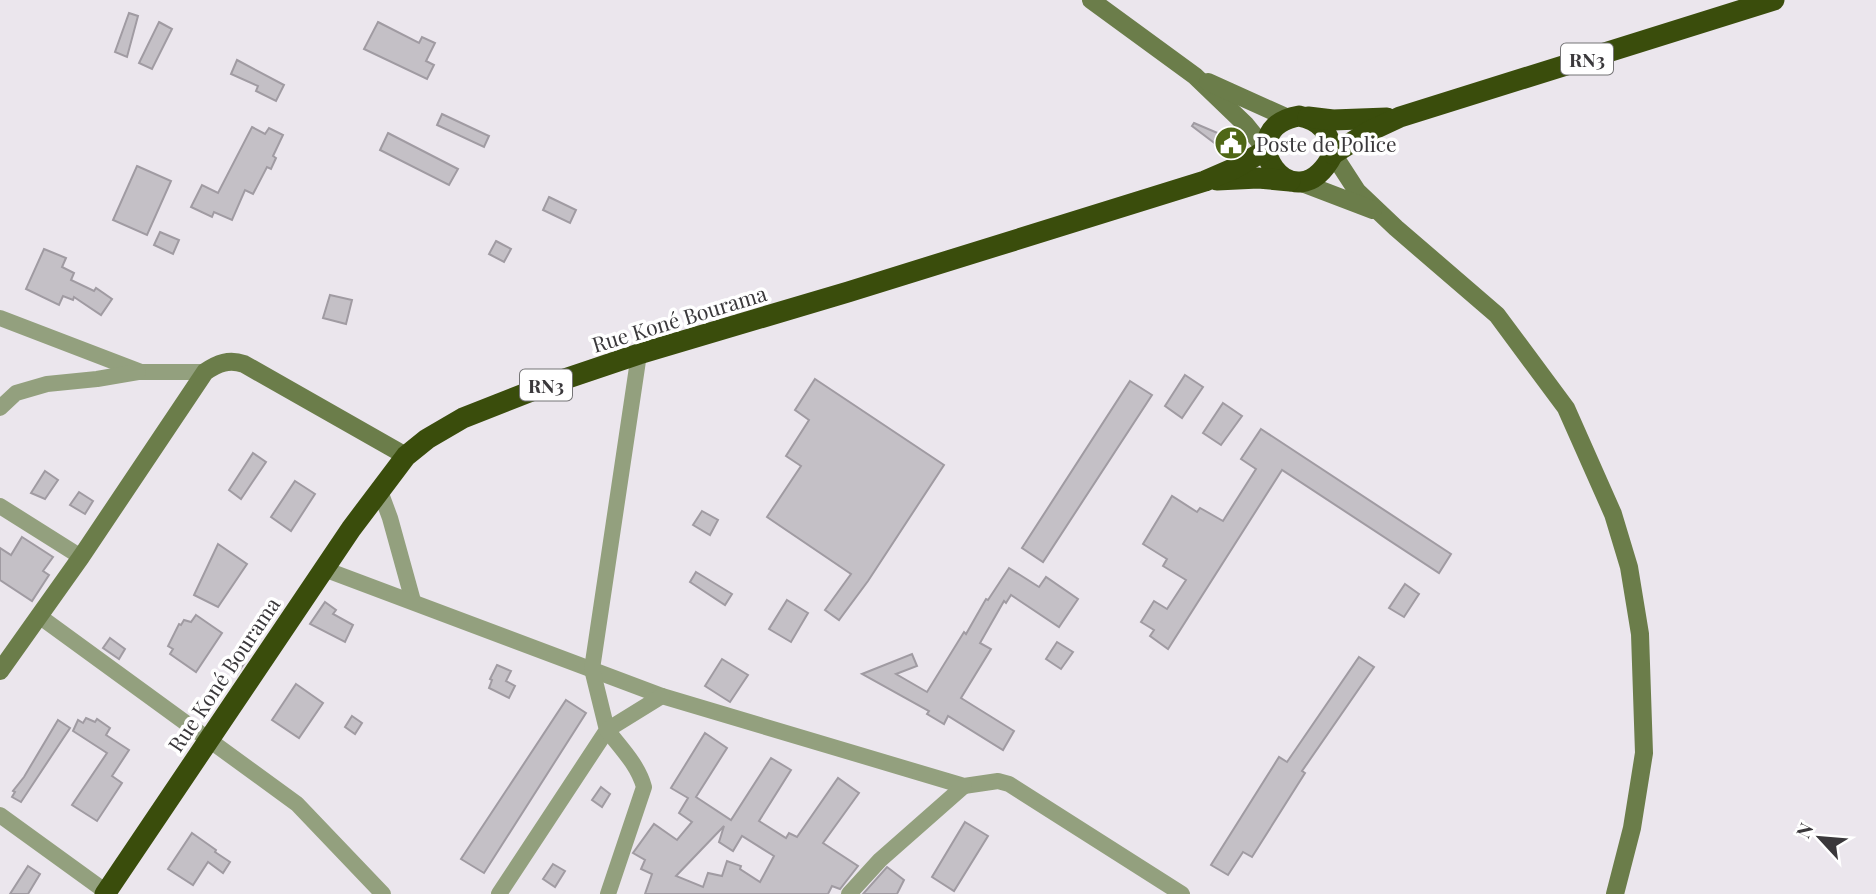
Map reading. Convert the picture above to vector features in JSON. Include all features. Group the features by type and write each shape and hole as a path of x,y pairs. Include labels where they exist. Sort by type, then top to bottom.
{"highway":[{"name":"RN3","path":"1297,181 1309,180 1320,174 1333,153 1400,117 1774,0"},
{"name":"RN3","path":"1293,117 1333,120 1400,117"},
{"path":"1297,181 1285,179 1275,172 1269,162 1267,140 1279,123 1293,117 1312,119 1323,127 1330,139 1333,153"},
{"name":"Rue Koné Bourama","path":"106,893 324,569 406,456 427,439 463,418 547,385 639,354 1205,181 1266,150"},
{"name":"Rue Koné Bourama","path":"1205,181 1258,178 1297,181"}],"main road":[{"path":"1091,0 1195,76 1247,125 1266,150"},
{"path":"1195,76 1293,117"},
{"path":"1333,153 1357,191 1497,315 1566,408 1613,514 1629,567 1640,634 1644,753 1632,828 1615,894"},
{"path":"1297,181 1379,212"},
{"path":"0,671 81,557 205,372 218,364 236,361 244,364 406,456"}],"street":[{"path":"0,318 141,372"},
{"path":"608,894 644,787 636,767 607,730 592,669 639,354"},
{"path":"0,408 16,393 47,384 141,372 205,372"},
{"path":"0,490 19,518"},
{"path":"380,491 413,601"},
{"path":"0,506 81,557"},
{"path":"324,569 662,696 964,786 999,781 1009,784 1182,894"},
{"path":"39,616 298,804 383,894"},
{"path":"499,894 607,730 662,696"},
{"path":"849,894 880,860 964,786"},
{"path":"0,815 106,893"}],"building":[{"path":"129,13 138,16 127,57 115,52"},
{"path":"159,22 172,29 152,69 139,63"},
{"path":"378,22 419,43 422,37 435,43 426,61 434,65 427,79 364,49"},
{"path":"237,60 284,85 276,101 256,91 258,86 231,74"},
{"path":"442,114 489,136 484,147 437,125"},
{"path":"1194,123 1227,137 1221,148 1192,126"},
{"path":"252,127 265,134 269,128 283,135 273,156 276,158 271,169 267,167 253,194 245,190 232,220 214,212 212,217 191,207 202,185 218,193"},
{"path":"388,133 458,169 449,185 380,150"},
{"path":"137,166 171,181 147,235 113,220"},
{"path":"549,197 576,210 570,223 543,210"},
{"path":"160,232 179,240 173,254 154,245"},
{"path":"496,241 511,249 504,262 489,254"},
{"path":"44,249 66,258 62,267 74,273 71,280 94,291 96,288 112,299 101,315 74,297 73,300 63,296 59,305 26,289"},
{"path":"330,295 352,300 346,324 323,318"},
{"path":"1185,375 1203,387 1182,418 1165,406"},
{"path":"815,379 944,465 868,581 839,620 825,610 851,574 767,517 801,466 786,456 809,420 795,410"},
{"path":"1130,381 1152,395 1043,562 1022,548"},
{"path":"1223,403 1242,416 1221,445 1203,433"},
{"path":"1261,429 1451,554 1439,573 1282,470 1168,649 1150,636 1154,630 1141,622 1154,601 1167,609 1186,580 1163,566 1167,559 1143,544 1172,496 1197,512 1200,508 1223,521 1256,469 1241,459"},
{"path":"253,453 266,462 241,499 229,490"},
{"path":"45,471 58,480 45,499 31,493"},
{"path":"295,481 315,494 291,531 271,517"},
{"path":"79,492 93,501 85,514 70,505"},
{"path":"702,511 718,520 710,535 693,525"},
{"path":"22,537 53,557 43,571 49,575 32,601 0,580 0,548 11,555"},
{"path":"218,544 247,564 218,607 194,595"},
{"path":"1009,568 1039,587 1046,577 1078,599 1059,627 1011,595 1006,603 1004,601 980,643 991,649 961,698 1014,731 1003,750 948,716 944,724 927,714 929,711 862,674 912,654 917,666 896,674 927,692 964,632 966,634 986,599 988,600"},
{"path":"696,572 732,594 725,605 690,582"},
{"path":"1405,584 1419,594 1404,617 1389,608"},
{"path":"787,600 808,613 791,642 769,629"},
{"path":"325,602 336,610 333,614 353,625 345,642 310,624"},
{"path":"196,615 222,633 196,672 170,654 173,649 168,646 179,624 184,620 191,622"},
{"path":"110,638 125,649 119,659 103,648"},
{"path":"1057,642 1073,652 1061,669 1046,659"},
{"path":"238,652 247,659 237,674 228,667"},
{"path":"1359,657 1374,667 1302,771 1305,773 1252,857 1243,852 1228,875 1211,865 1279,757 1287,762"},
{"path":"722,659 748,675 730,702 705,686"},
{"path":"497,665 511,671 506,681 515,686 509,698 489,688"},
{"path":"296,684 323,703 299,738 272,720"},
{"path":"566,700 586,713 484,873 461,859"},
{"path":"352,716 362,723 355,734 345,727"},
{"path":"86,718 95,722 97,719 110,728 106,735 129,750 112,776 122,783 97,821 72,805 107,753 73,731 78,720 83,723"},
{"path":"58,720 70,728 21,802 12,797 15,792 13,791"},
{"path":"705,733 727,748 696,797 731,820 771,758 791,770 759,821 786,838 789,833 797,837 838,778 859,793 823,843 858,866 840,889 832,886 828,894 645,894 652,874 641,869 645,860 633,853 654,824 677,840 692,822 679,813 688,798 671,788","holes":["724,826 719,842 733,851 742,836 774,856 760,882 740,869 741,866 727,861 722,876 708,873 703,887 676,876"]},
{"path":"601,787 610,794 602,807 592,800"},
{"path":"965,822 988,836 954,891 932,877"},
{"path":"192,833 230,862 223,873 208,862 193,885 168,869"},
{"path":"553,864 565,871 555,887 543,879"},
{"path":"28,866 40,874 28,894 10,894"},
{"path":"887,867 904,880 897,894 863,894"}],"place":[{"name":"Poste de Police","path":"1231,143"}]}
